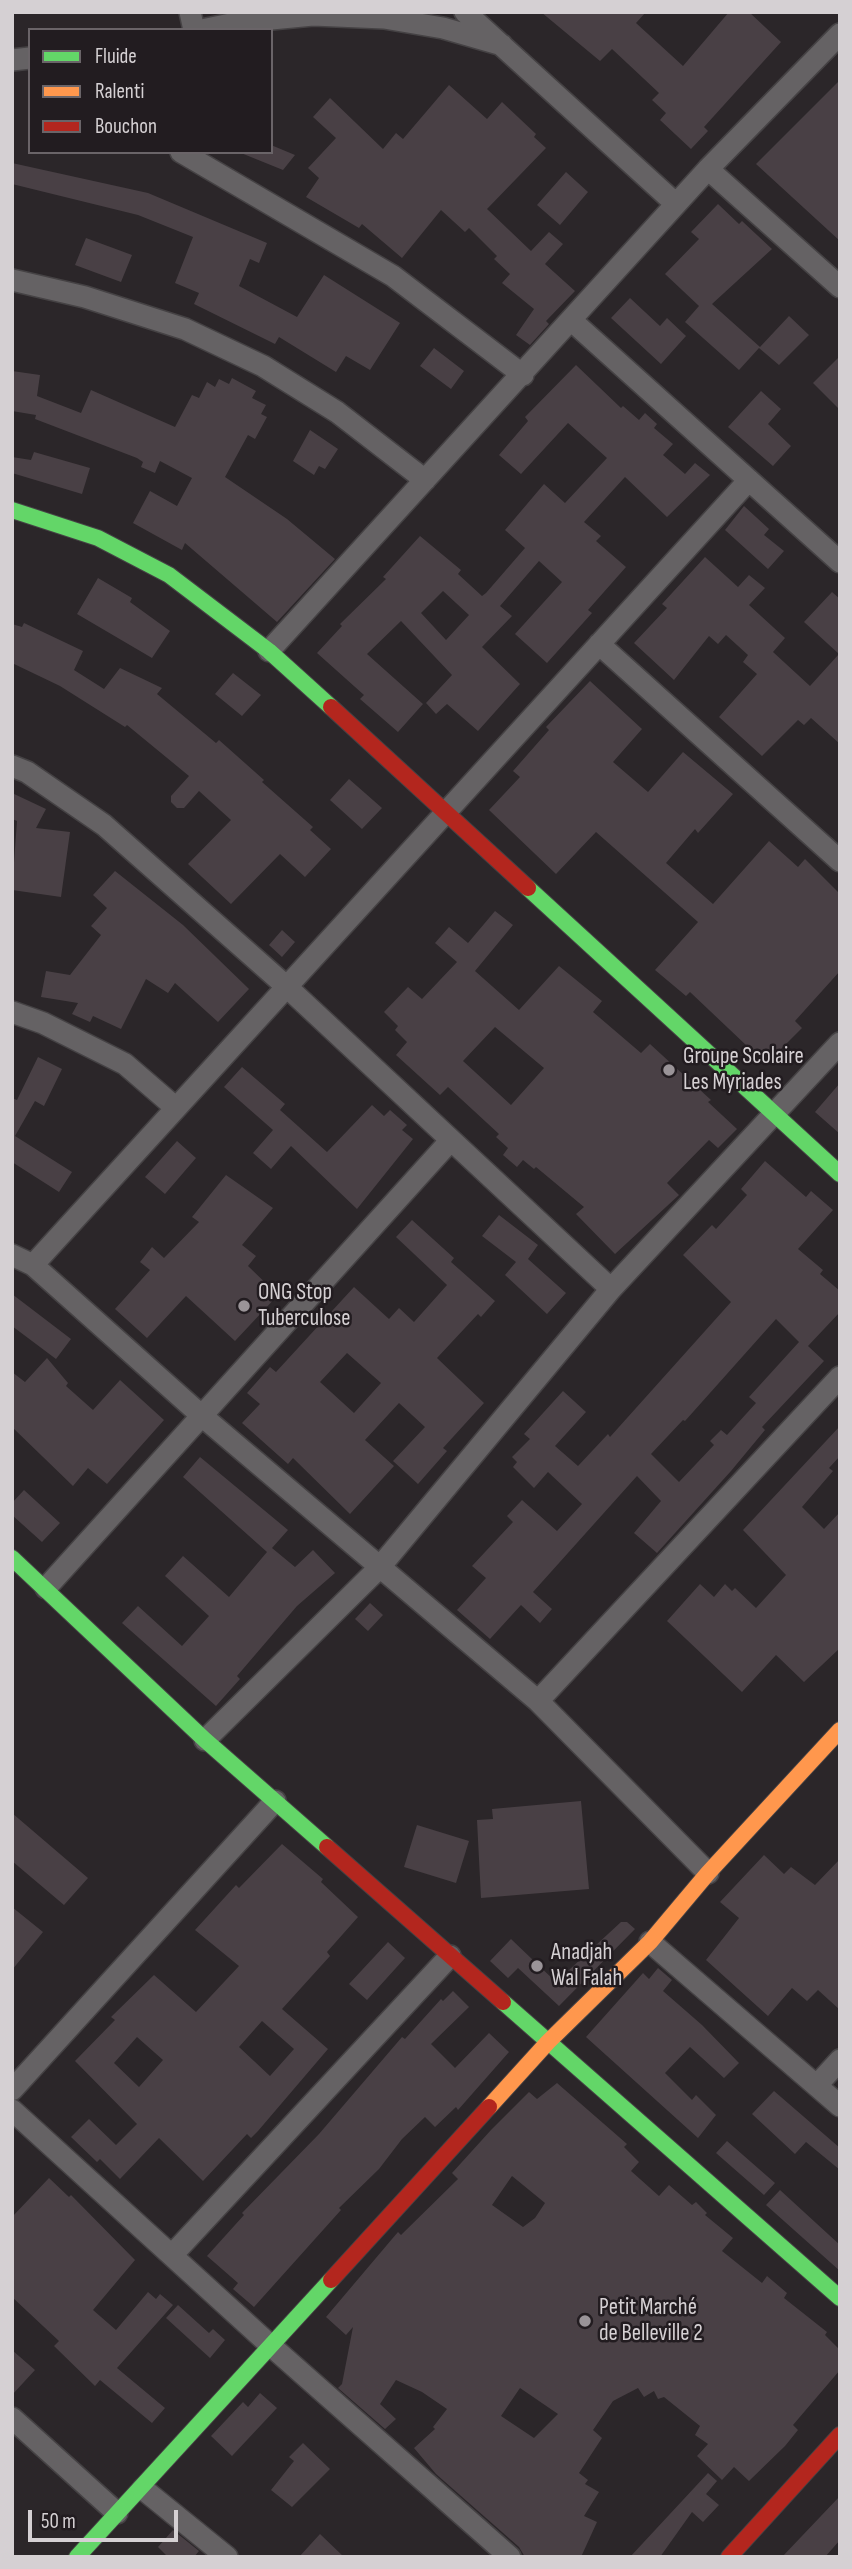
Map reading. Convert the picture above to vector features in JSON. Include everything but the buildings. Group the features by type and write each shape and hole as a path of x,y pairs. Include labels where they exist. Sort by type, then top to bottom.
{"street":[{"path":"465,12 676,204"},
{"path":"212,28 240,22 313,15 384,18 443,28 502,45"},
{"path":"269,651 708,169 840,34"},
{"path":"184,154 393,276 523,375"},
{"path":"708,169 840,287"},
{"path":"12,280 85,297 185,329 251,360 337,412 425,480"},
{"path":"571,320 840,562"},
{"path":"33,1265 749,480"},
{"path":"12,510 98,538 169,575 269,651 840,1174"},
{"path":"599,644 840,862"},
{"path":"12,766 27,772 104,825 287,987 611,1289"},
{"path":"12,1012 43,1023 125,1064 176,1108"},
{"path":"205,1740 379,1568 611,1289 840,1043"},
{"path":"46,1588 452,1140"},
{"path":"12,1255 33,1265 202,1416 538,1701 708,1873"},
{"path":"538,1701 840,1377"},
{"path":"12,1558 205,1740 840,2298"},
{"path":"77,2557 143,2488 270,2345 548,2042 650,1942 708,1873 840,1730"},
{"path":"12,2090 275,1801"},
{"path":"650,1942 818,2084 840,2106"},
{"path":"173,2254 450,1956"},
{"path":"818,2084 840,2060"},
{"path":"12,2110 270,2345 510,2557"},
{"path":"12,2418 117,2513"},
{"path":"729,2557 840,2435"},
{"path":"143,2488 227,2557"}],"traffic: fast":[{"path":"12,510 98,538 169,575 269,651 331,707"},
{"path":"528,888 840,1174"},
{"path":"12,1558 205,1740 327,1847"},
{"path":"503,2002 840,2298"},
{"path":"77,2557 331,2280"}],"traffic: slow":[{"path":"489,2107 548,2042 650,1942 708,1873 840,1730"}],"traffic: jam":[{"path":"331,707 528,888"},
{"path":"327,1847 503,2002"},
{"path":"331,2280 489,2107"},
{"path":"729,2557 840,2435"}],"place":[{"name":"Groupe Scolaire Les Myriades","path":"669,1070"},
{"name":"ONG Stop Tuberculose","path":"244,1306"},
{"name":"Anadjah Wal Falah","path":"537,1966"},
{"name":"Petit Marché de Belleville 2","path":"585,2321"}]}
